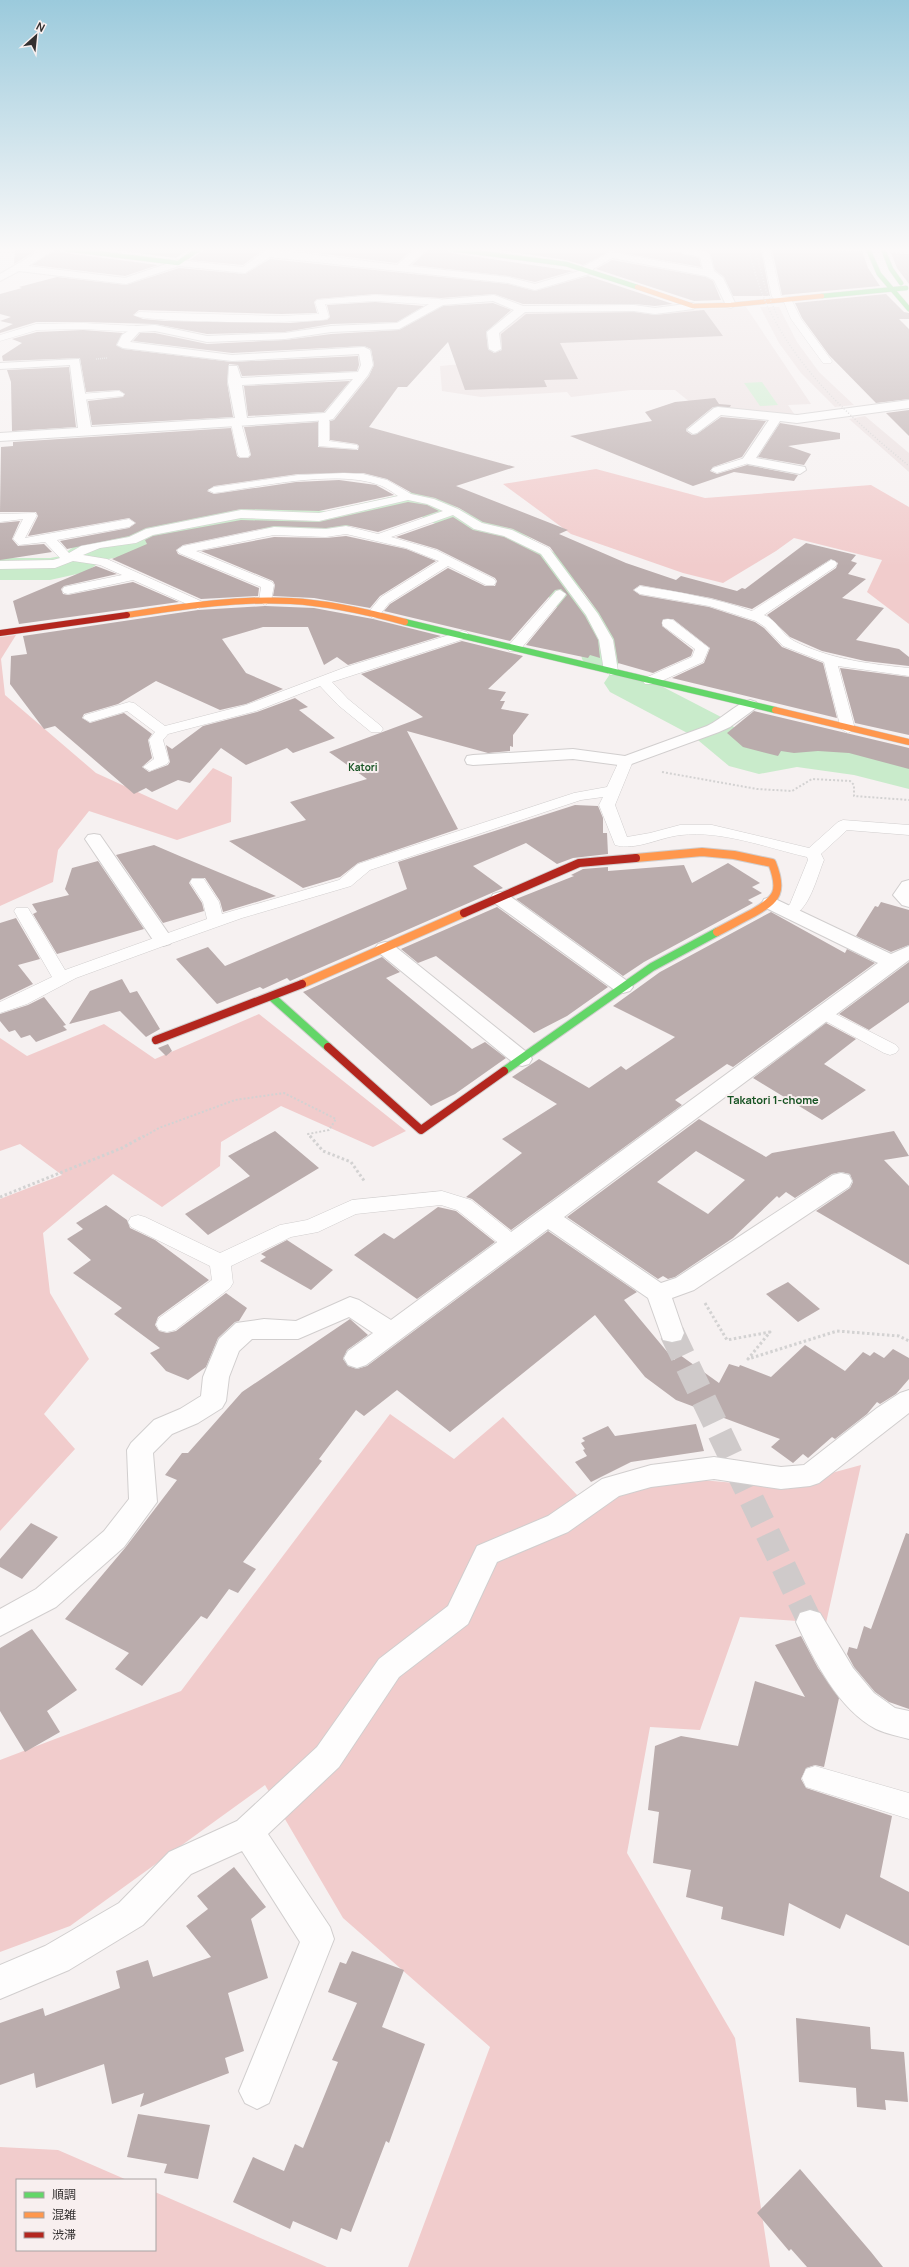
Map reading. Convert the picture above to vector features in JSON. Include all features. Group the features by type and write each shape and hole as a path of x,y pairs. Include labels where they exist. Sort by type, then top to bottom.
{"main road":[{"path":"0,633 198,604 265,601 314,603 373,614 848,729 909,742"},
{"path":"156,1040 244,1005 272,997 579,863 702,852 734,855 772,864 777,873 779,890 775,900 771,903 684,948 652,967 421,1130 272,997"}],"street":[{"path":"205,355 232,358 285,355"},
{"path":"0,421 0,437 329,416 362,375 367,365 365,355"},
{"path":"232,358 239,422"},
{"path":"0,366 75,361 85,432"},
{"path":"234,382 362,375"},
{"path":"693,430 718,411 797,419 909,404"},
{"path":"776,418 748,460 800,470"},
{"path":"473,760 572,754 625,763 713,730 750,705"},
{"path":"94,839 163,940"},
{"path":"909,886 902,895 909,901"},
{"path":"500,898 623,987"},
{"path":"771,903 901,957"},
{"path":"385,948 522,1058"},
{"path":"356,1358 513,1244 901,957"},
{"path":"658,1293 685,1284 841,1181"},
{"path":"548,1217 658,1293 672,1332"},
{"path":"0,1623 46,1598 114,1538 143,1502 140,1450 163,1427 189,1416 213,1401 216,1377 228,1346 245,1330 264,1328 298,1330 350,1306 392,1333"},
{"path":"0,1982 57,1958 131,1914 180,1863 248,1832 328,1757 389,1668 458,1615 487,1554 558,1524 611,1487 651,1476 714,1468 781,1478 810,1475 886,1415 909,1400"},
{"path":"810,1622 835,1665 865,1704 888,1720 909,1725"},
{"path":"248,1832 318,1939 257,2091"}],"lane":[{"path":"822,355 827,361"},
{"path":"80,397 119,394"},
{"path":"324,416 323,444 353,447"},
{"path":"239,422 244,455"},
{"path":"717,470 748,460"},
{"path":"214,490 301,480 348,477 378,481 408,497 430,501 478,526 508,533 545,551 592,614 606,640 611,671"},
{"path":"0,565 55,564 70,558 84,549 132,540 150,532 241,514 319,517 408,497"},
{"path":"380,537 449,512"},
{"path":"0,518 31,516 19,539 23,542 129,523"},
{"path":"265,601 268,584 183,550 274,531 326,533 346,530 380,537 432,553 490,582"},
{"path":"48,538 70,558 103,562 198,604"},
{"path":"373,614 385,600 448,561"},
{"path":"754,616 831,564"},
{"path":"68,590 136,576"},
{"path":"640,590 694,599 738,610 767,622 777,635 788,643 830,659 878,670 909,672"},
{"path":"514,648 560,594"},
{"path":"650,681 698,659 702,648 668,623"},
{"path":"150,767 162,760 156,740 164,731 251,708 351,670 462,635"},
{"path":"830,659 848,729"},
{"path":"323,681 343,702 376,729"},
{"path":"90,718 129,706 164,731"},
{"path":"625,763 607,805 621,842 651,838 680,830 712,830 813,854"},
{"path":"0,1008 21,1000 61,978 163,940 216,922 344,883 364,867 579,796 612,791"},
{"path":"813,854 824,841 843,825 909,830"},
{"path":"790,912 797,906 816,860 813,854"},
{"path":"198,882 211,902 216,922"},
{"path":"22,911 61,978"},
{"path":"824,1013 890,1049"},
{"path":"220,1262 287,1230 311,1226 352,1207 442,1198 464,1205 513,1244"},
{"path":"138,1222 220,1262"},
{"path":"166,1324 223,1283 220,1262"},
{"path":"815,1778 909,1806"}],"path":[{"path":"75,361 113,357 113,355"},
{"path":"625,763 757,789 792,791 812,779 850,781 854,785 854,796 890,797 909,800"},
{"path":"0,1196 122,1148 159,1128 235,1100 284,1093 336,1119 329,1130 308,1134 323,1151 350,1162 382,1205"},
{"path":"658,1293 701,1298 727,1340 770,1332 748,1359 837,1331 899,1336 909,1341"}],"shaded area":[{"path":"503,355 778,355 811,404 788,405 795,415 782,413 768,416 713,410 691,403 675,390 631,390 571,397 567,392 481,397 442,391 440,366 506,360"},
{"path":"788,355 806,355 819,372 854,405 835,407 801,373"},
{"path":"762,382 778,405 760,406 744,383"},
{"path":"865,416 909,453 909,472 849,419"},
{"path":"596,469 705,498 871,485 909,507 909,624 867,592 882,560 794,538 776,551 723,583 683,573 571,534 503,484"},
{"path":"16,635 1,659 5,695 96,773 177,810 213,768 232,777 231,822 177,840 89,811 58,850 53,882 0,906 0,637"},
{"path":"259,1014 406,1131 373,1147 281,1106 221,1142 220,1166 162,1207 113,1174 43,1233 50,1293 89,1359 44,1414 75,1449 0,1531 0,1199 62,1175 20,1144 0,1151 0,1038 27,1056 104,1024 155,1059"},
{"path":"390,1414 454,1459 503,1417 578,1496 701,1480 780,1487 861,1465 826,1623 740,1617 700,1730 650,1727 627,1853 735,2038 770,2267 408,2267 490,2047 343,1918 265,1785 70,1926 0,1952 0,1760 181,1691"},
{"path":"0,2147 58,2150 125,2179 16,2179 16,2251 156,2251 156,2192 327,2267 0,2267"}],"building":[{"path":"172,355 232,362 358,356 359,365 357,371 242,376 238,365 229,364 227,382 233,417 92,425 88,401 123,397 125,394 119,390 86,392 80,358 3,361 2,356"},
{"path":"372,355 436,355 407,387 398,387 369,427 515,467 456,486 568,530 559,534 626,563 676,580 681,576 737,591 742,588 745,589 806,543 856,555 851,561 857,563 848,574 866,579 842,598 884,608 856,640 899,649 909,657 909,666 865,661 822,651 790,637 767,615 836,568 838,563 831,559 752,609 711,598 640,585 633,590 640,595 709,607 755,622 764,628 782,647 823,663 837,718 672,678 704,663 710,648 673,619 663,619 662,626 693,650 691,656 653,673 618,663 614,639 599,613 550,547 513,529 483,522 459,508 435,498 412,493 387,479 363,473 298,474 214,486 207,491 214,494 296,482 339,480 376,485 394,495 319,511 241,509 146,528 129,536 67,549 60,541 129,528 136,523 129,518 28,536 38,516 36,512 0,512 1,447 13,446 13,442 231,428 237,456 240,458 248,458 251,455 244,427 318,422 318,447 358,450 359,446 357,444 330,440 330,421 334,420 369,376 374,365"},
{"path":"453,355 566,355 578,379 544,380 547,387 465,390"},
{"path":"829,355 909,355 909,399 876,403"},
{"path":"69,367 76,427 12,431 11,382 7,370"},
{"path":"350,381 324,412 248,416 244,386"},
{"path":"715,398 719,404 731,405 730,407 713,407 686,429 686,431 692,435 697,434 721,417 766,421 742,457 713,467 710,471 717,474 747,465 798,475 794,481 734,472 693,486 570,436 652,421 645,412 675,402"},
{"path":"909,410 909,436 886,413"},
{"path":"780,423 840,433 840,439 788,446 811,454 804,465 758,457"},
{"path":"408,502 427,505 439,511 378,532 346,525 326,528 274,526 183,545 176,550 178,554 259,588 258,596 201,599 112,559 147,544 145,540 153,536 241,520 319,522"},
{"path":"453,517 473,530 504,537 540,555 585,616 598,640 600,658 590,655 588,658 526,645 567,595 561,589 555,590 510,641 384,611 390,604 448,568 485,586 495,586 497,581 495,578 437,549 396,537"},
{"path":"20,521 12,539 18,546 44,544 52,552 0,560 0,523"},
{"path":"346,536 406,549 436,561 380,596 370,608 314,598 273,596 275,585 273,581 201,551 274,537 326,538"},
{"path":"96,566 117,574 64,586 61,589 63,594 68,595 133,582 179,602 19,624 13,601"},
{"path":"265,606 314,608 373,619 441,636 348,665 337,657 324,665 308,627 263,627 222,639 246,673 283,689 246,704 220,710 156,681 118,704 84,714 82,718 90,723 124,713 152,734 148,740 152,758 142,767 149,772 168,765 170,762 166,745 172,749 203,726 257,712 295,698 308,707 299,710 335,738 293,753 287,748 246,765 221,748 190,783 178,780 152,792 146,788 134,794 55,726 44,729 10,684 11,656 27,654 23,636 198,610"},
{"path":"462,641 523,656 488,689 506,692 500,701 505,701 501,709 529,714 513,735 513,747 510,746 510,751 488,753 407,731 458,829 358,863 340,877 303,888 229,841 306,820 290,802 367,779 329,752 423,717 361,674"},
{"path":"840,668 909,677 909,735 855,723"},
{"path":"754,711 909,748 909,769 849,753 818,751 794,753 781,751 778,756 743,747 727,733"},
{"path":"575,805 598,806 603,818 603,833 607,833 608,854 573,858 557,864 526,843 473,866 503,888 290,981 287,978 263,989 260,987 217,1004 176,959 208,947 225,966 407,889 398,862"},
{"path":"154,845 276,896 223,912 220,901 205,878 192,878 189,883 202,903 204,911 163,923 116,855"},
{"path":"98,861 144,929 57,954 33,914 37,912 32,904 69,895 65,889 72,868"},
{"path":"728,863 760,883 752,887 762,893 748,900 753,903 644,962 623,976 516,899 574,876 571,875 583,869 608,867 608,871 684,865 692,883"},
{"path":"881,902 909,910 909,945 891,952 856,936 875,906 878,907"},
{"path":"497,907 608,987 567,1016 534,1033 436,956 418,963 401,949"},
{"path":"771,912 845,953 847,949 875,963 733,1067 727,1064 675,1100 682,1105 511,1230 472,1199 466,1197 522,1153 502,1139 557,1104 512,1077 539,1059 589,1088 621,1066 626,1070 675,1037 613,1006 660,972"},
{"path":"16,918 40,959 18,965 33,984 0,1000 0,923"},
{"path":"382,957 400,972 386,978 472,1049 485,1042 506,1058 455,1094 431,1106 303,992"},
{"path":"909,962 909,1002 869,1030 839,1014"},
{"path":"122,979 130,993 137,991 160,1029 146,1037 120,1011 69,1024 90,991"},
{"path":"44,997 66,1025 63,1026 67,1030 36,1042 30,1035 21,1038 15,1030 9,1032 0,1021 0,1014 28,1005"},
{"path":"826,1023 856,1039 824,1064 866,1090 822,1120 753,1078"},
{"path":"168,1044 172,1051 166,1056 158,1048"},
{"path":"699,1119 766,1157 772,1153 894,1131 909,1156 884,1160 909,1186 909,1265 816,1211 850,1188 853,1182 850,1174 841,1172 832,1174 795,1198 786,1192 779,1198 777,1196 733,1238 675,1277 668,1279 663,1276 658,1279 567,1217","holes":["696,1151 745,1180 708,1214 657,1182"]},
{"path":"275,1131 319,1168 208,1235 185,1214 250,1176 228,1156"},
{"path":"106,1205 127,1220 130,1228 155,1240 209,1280 158,1317 155,1325 159,1331 167,1333 176,1331 226,1293 247,1308 239,1321 235,1322 218,1338 206,1367 188,1380 166,1371 150,1353 160,1348 114,1314 122,1308 73,1273 91,1260 67,1239 83,1229 76,1223"},
{"path":"438,1207 456,1211 495,1242 417,1299 354,1255 384,1233 394,1239"},
{"path":"548,1231 637,1292 624,1300 674,1360 680,1355 719,1383 729,1364 739,1367 740,1365 771,1377 805,1345 845,1371 863,1352 870,1356 874,1352 884,1358 893,1349 909,1358 909,1379 896,1394 880,1404 877,1402 867,1414 835,1439 832,1437 808,1458 803,1454 793,1463 771,1447 780,1439 676,1400 645,1377 595,1315 450,1432 397,1390 364,1416 356,1410 319,1459 322,1461 243,1562 256,1569 238,1593 229,1589 207,1619 201,1616 142,1686 115,1669 129,1653 65,1619 125,1548 177,1480 165,1475 182,1453 188,1453 242,1392 350,1319 368,1335 347,1350 343,1359 348,1366 357,1369 367,1366"},
{"path":"287,1240 333,1270 311,1290 260,1261 266,1257 261,1254"},
{"path":"788,1282 820,1309 798,1322 766,1294"},
{"path":"696,1424 704,1451 631,1462 591,1482 575,1462 587,1456 581,1443 585,1441 582,1438 608,1426 615,1436"},
{"path":"31,1523 58,1537 22,1579 0,1567 0,1559"},
{"path":"906,1533 909,1534 909,1709 889,1702 875,1692 854,1667 847,1654 849,1647 857,1649 864,1626 871,1629"},
{"path":"32,1629 77,1690 47,1711 60,1732 25,1752 0,1711 0,1648"},
{"path":"801,1636 818,1668 839,1698 824,1767 815,1765 806,1768 801,1779 806,1788 892,1816 880,1877 909,1892 909,1946 846,1914 840,1929 789,1903 784,1936 721,1919 723,1907 686,1897 691,1870 653,1863 659,1812 648,1810 655,1746 681,1736 738,1746 755,1681 805,1697 775,1645"},
{"path":"234,1867 266,1907 251,1919 268,1978 228,1993 244,2051 225,2058 229,2073 140,2107 144,2093 112,2104 104,2064 36,2088 34,2073 0,2085 0,2023 43,2008 45,2016 120,1988 116,1971 148,1960 153,1977 211,1957 186,1926 208,1909 197,1896"},
{"path":"352,1951 404,1970 382,2027 425,2044 389,2143 386,2141 351,2232 341,2228 337,2240 293,2221 290,2229 233,2202 253,2157 284,2171 295,2144 303,2148 338,2062 332,2060 357,2003 328,1992 340,1962 346,1964"},
{"path":"796,2018 870,2027 871,2049 904,2052 908,2102 885,2100 886,2110 857,2107 856,2088 799,2082"},
{"path":"138,2114 210,2125 198,2179 164,2173 167,2164 127,2157"},
{"path":"800,2169 883,2267 807,2267 791,2249 789,2251 757,2213"}],"waterway":[{"path":"0,569 50,569 73,564 92,551 138,543 158,534 247,518 327,521 412,502 437,510 476,531 497,534 505,537 528,550 542,561 554,573 568,597 590,626 598,640 602,659"},
{"path":"624,683 708,727 744,757 759,761 797,754 856,762 909,776"}],"tunnel":[{"path":"672,1333 810,1622"}],"railway":[{"path":"797,355 816,380 852,416 909,466"}],"traffic: fast":[{"path":"405,622 775,710"},
{"path":"504,1071 652,967 717,932"},
{"path":"272,997 328,1047"}],"traffic: slow":[{"path":"127,615 173,608 268,600 315,603 360,611 405,622"},
{"path":"775,710 909,742"},
{"path":"636,858 702,852 734,855 772,863 776,873 778,889 777,894 771,903 717,932"},
{"path":"302,984 464,913"}],"traffic: jam":[{"path":"0,633 127,615"},
{"path":"464,913 579,863 636,858"},
{"path":"156,1040 302,984"},
{"path":"328,1047 421,1130 504,1071"}],"district":[{"name":"Katori","path":"363,767"},
{"name":"Takatori 1-chome","path":"773,1099"}]}
